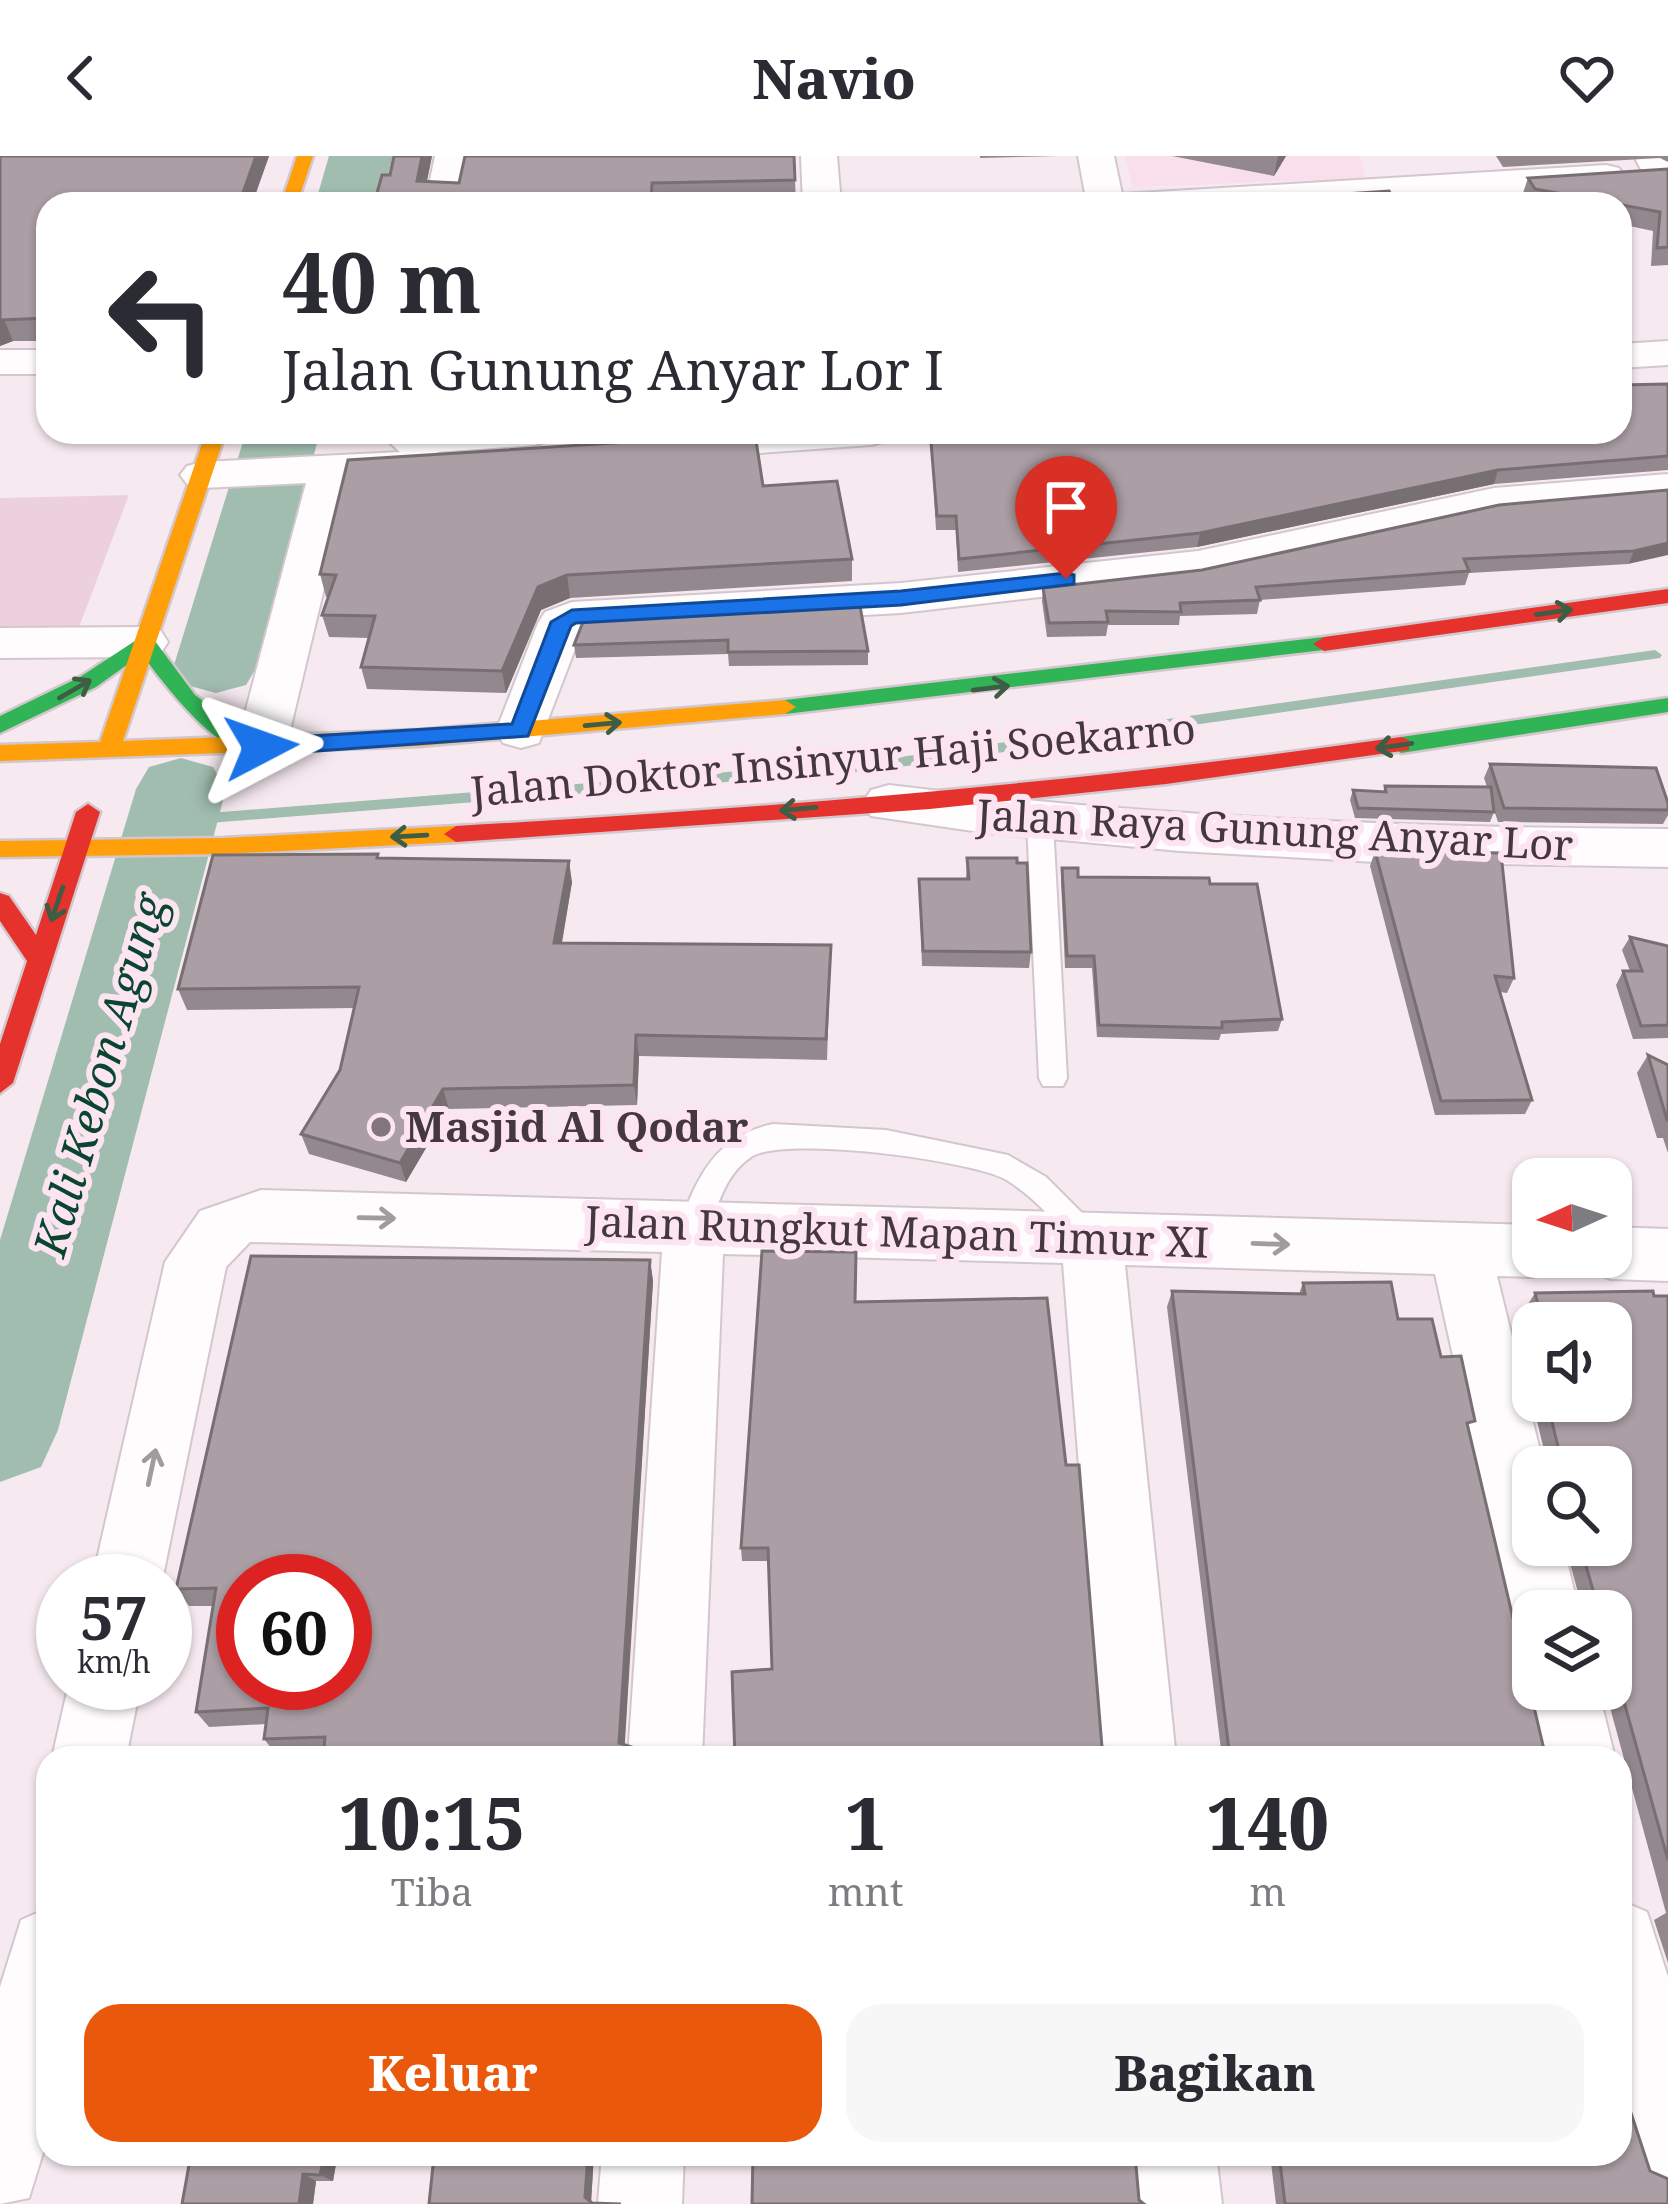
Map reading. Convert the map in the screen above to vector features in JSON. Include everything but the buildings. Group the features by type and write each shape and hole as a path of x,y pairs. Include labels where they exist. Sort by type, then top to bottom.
{"main road":[{"path":"293,192 305,156"},
{"path":"0,1083 145,642 223,474 218,444"},
{"name":"Jalan Doktor Insinyur Haji Soekarno","path":"0,753 102,771 148,751 520,731 860,703 1668,596"},
{"path":"145,642 187,700 249,748"},
{"path":"0,725 88,682 145,642"},
{"name":"Jalan Doktor Insinyur Haji Soekarno","path":"0,849 224,846 602,826 883,802 1255,766 1668,705"},
{"path":"0,902 39,959"}],"street":[{"path":"446,192 453,156"},
{"path":"819,156 821,192"},
{"path":"1096,156 1104,192"},
{"path":"1223,192 1377,173 1660,173"},
{"path":"1632,355 1668,352"},
{"path":"0,362 36,362"},
{"path":"1632,382 1668,380"},
{"path":"223,474 326,469 538,444"},
{"path":"628,449 699,444"},
{"path":"249,748 326,469"},
{"path":"520,731 562,622 572,617 901,598 1198,565 1494,501 1668,487"},
{"path":"0,643 145,642"},
{"name":"Jalan Raya Gunung Anyar Lor","path":"883,802 1040,824 1455,848 1668,848"},
{"name":"Jalan Rungkut Mapan Timur XI","path":"133,1554 196,1262 212,1234 232,1219 260,1215 1512,1250"},
{"path":"666,1746 694,1226"},
{"path":"1092,1238 1138,1746"},
{"path":"1460,1249 1539,1590"},
{"path":"1632,1254 1668,1255"},
{"path":"92,1746 99,1710"},
{"path":"1567,1710 1575,1746"},
{"path":"1632,1991 1668,2146"},
{"path":"0,2169 36,2002"},
{"path":"640,2204 642,2166"},
{"path":"1176,2166 1180,2204"}],"lane":[{"path":"1040,824 1053,1078"},
{"path":"694,1226 715,1168 758,1137 872,1141 971,1154 1014,1169 1092,1238"}],"shaded area":[{"path":"1125,156 1360,156 1366,178 1133,187"},
{"path":"129,495 79,627 0,626 0,498"}],"waterway":[{"name":"Kali Kebon Agung","path":"351,192 361,156"},
{"name":"Kali Kebon Agung","path":"216,665 280,444"},
{"path":"172,821 879,765 1655,655"},
{"name":"Kali Kebon Agung","path":"0,1430 181,789"}],"traffic: fast":[{"path":"144,642 187,700 250,748"},
{"path":"0,725 88,682 144,642"},
{"path":"785,707 1324,644"},
{"path":"1401,745 1668,705"}],"traffic: slow":[{"path":"293,192 305,156"},
{"path":"108,752 212,444"},
{"path":"0,753 419,738 785,707"},
{"path":"0,849 224,846 456,834"}],"traffic: jam":[{"path":"1324,644 1668,596"},
{"path":"456,834 930,801 1401,745"},
{"path":"0,1083 88,812"},
{"path":"0,902 39,959"}],"place":[{"name":"Masjid Al Qodar","path":"381,1127"}],"route":[{"path":"261,747 520,731 562,622 572,617 901,598 1066,579"}]}
